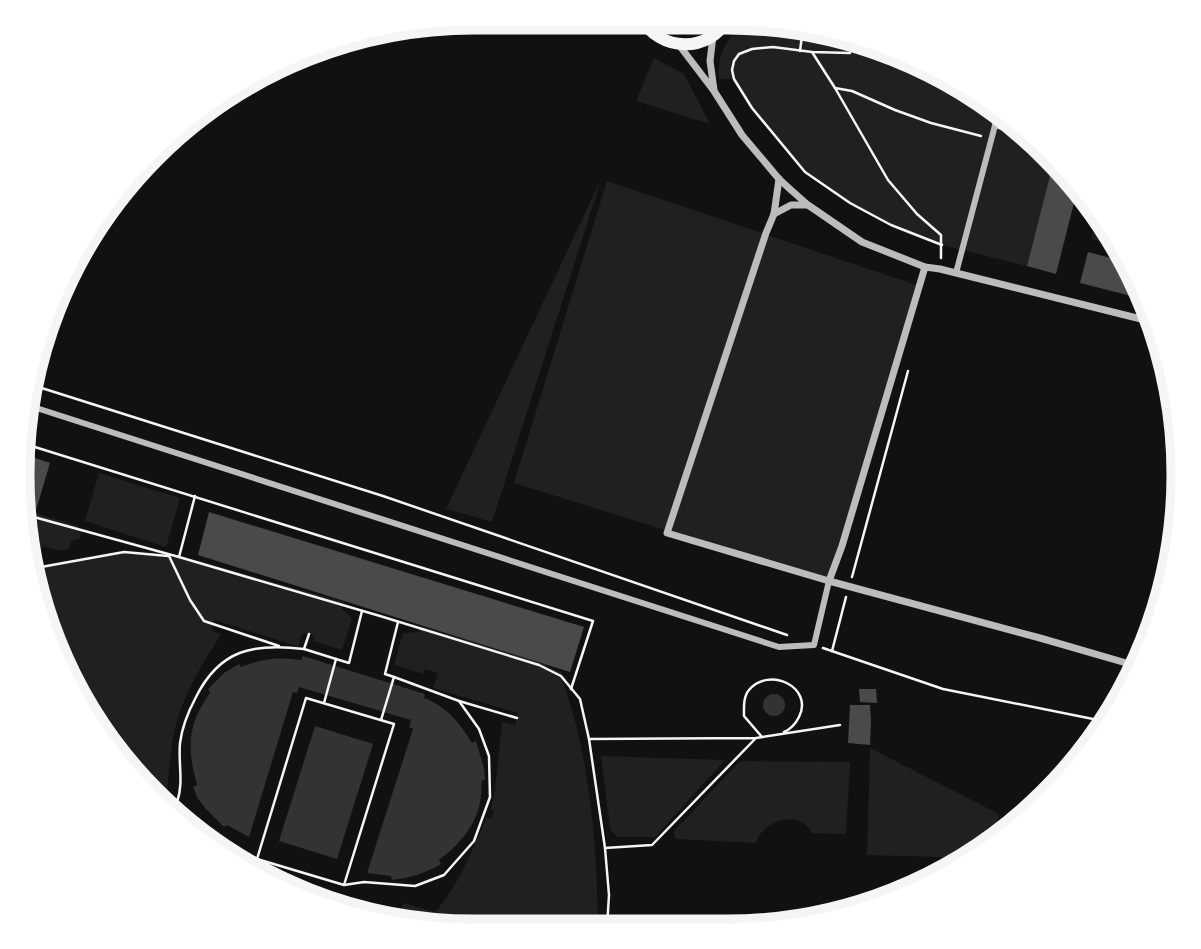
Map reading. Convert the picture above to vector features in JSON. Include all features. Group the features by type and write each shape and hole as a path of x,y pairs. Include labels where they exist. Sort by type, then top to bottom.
{"main road":[{"path":"649,30 659,38 678,45 696,44 713,36 719,30"}],"street":[{"path":"713,36 710,61 714,91"},
{"path":"678,45 714,91 741,135 779,179 808,205 862,242 925,267 1143,320"},
{"path":"956,273 996,121"},
{"path":"995,125 1004,128"},
{"path":"779,179 774,214 667,533 849,587 1128,664"},
{"path":"774,214 792,205 808,205"},
{"path":"35,408 779,647 814,645 829,581 842,547 925,267"}],"path":[{"path":"800,51 802,36"},
{"path":"940,269 942,245 942,235 903,200 888,180 812,52 773,47 752,49 739,54 732,70 734,79 752,108 805,172 850,203 891,225 942,245"},
{"path":"835,88 852,91 930,123 992,139"},
{"path":"832,651 911,360"},
{"path":"38,387 383,496 788,636"},
{"path":"31,446 593,621 571,689"},
{"path":"179,557 195,496"},
{"path":"32,517 362,611 539,665 561,676 579,699 589,739 605,848 609,895 608,919"},
{"path":"40,567 124,552 179,557"},
{"path":"169,556 190,600 204,621 282,647"},
{"path":"175,803 180,793 180,743 187,714 203,682 221,662 256,648 282,647 304,649 349,663 362,611"},
{"path":"398,622 385,674 459,701 517,718"},
{"path":"304,649 309,634"},
{"path":"814,645 943,689 1097,720"},
{"path":"324,703 336,661"},
{"path":"381,720 393,678"},
{"path":"762,737 744,716 744,703 748,690 760,682 777,679 792,685 801,697 802,711 796,724 778,735"},
{"path":"257,859 306,698 381,720 394,724 344,885"},
{"path":"244,855 344,885 364,882 415,886 444,875 474,841 490,797 489,756 479,729 459,701"},
{"path":"589,739 756,738 840,724"},
{"path":"605,848 652,845 756,738"}],"shaded area":[{"path":"669,30 698,30 693,32 677,33"},
{"path":"752,32 813,38 869,53 897,64 949,89 1020,140 1052,171 1027,266 942,245 891,225 850,203 805,172 752,108 734,79 719,79 720,56 731,37"},
{"path":"654,58 684,74 710,124 636,101"},
{"path":"602,177 492,522 446,509"},
{"path":"607,181 919,286 829,581 514,483"},
{"path":"1095,225 1106,243 1091,239"},
{"path":"99,473 180,498 166,547 85,521"},
{"path":"32,512 78,526 81,531 80,538 71,541 69,549 62,551 42,546 36,549"},
{"path":"124,552 172,556 344,602 342,609 352,618 342,650 313,641 315,636 303,633 299,647 215,620 212,631 221,634 192,684 176,724 167,796 140,768 89,697 53,617 40,567"},
{"path":"420,626 548,665 547,667 562,672 579,737 590,800 598,919 475,919 400,913 403,903 435,912 458,879 487,817 490,819 494,812 491,809 502,722 515,725 518,713 433,688 438,673 425,669 423,674 394,665 403,633 419,632"},
{"path":"303,656 425,694 424,698 452,716 472,743 476,741 485,780 482,780 478,811 465,835 439,860 441,864 418,875 392,880 391,876 367,873 413,729 409,727 411,720 299,687 297,693 293,692 249,837 227,825 224,827 198,799 193,787 197,785 191,737 197,716 210,693 208,689 224,673 239,664 241,667 271,659 301,660"},
{"path":"774,694 782,697 785,705 782,713 774,716 766,713 763,705 766,697"},
{"path":"315,726 373,744 337,859 279,841"},
{"path":"870,748 999,814 997,827 953,857 867,855"},
{"path":"601,756 725,760 655,837 617,837 610,829"},
{"path":"850,762 846,834 812,833 799,821 791,819 782,820 766,828 756,843 675,838 675,830 738,763"}],"building":[{"path":"1051,171 1075,199 1056,274 1027,266"},
{"path":"1088,252 1116,259 1134,297 1080,283"},
{"path":"31,457 50,463 36,510 31,508 31,504"},
{"path":"209,512 584,627 570,672 198,555"},
{"path":"859,689 876,689 877,703 860,702"},
{"path":"850,705 870,705 870,745 848,743"}]}
